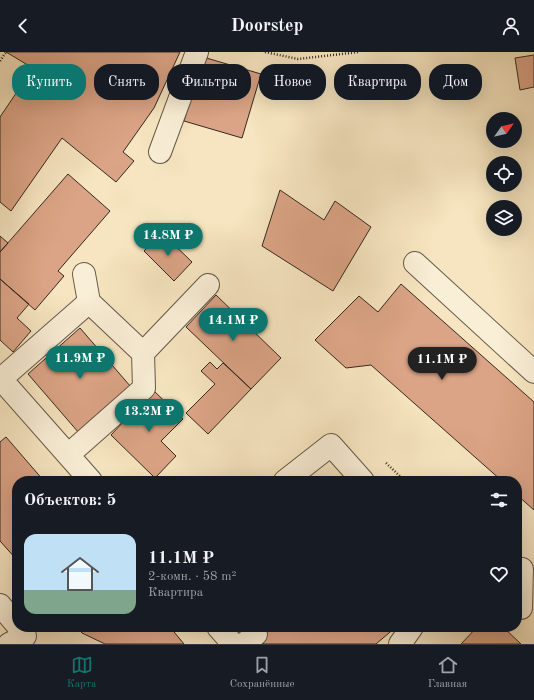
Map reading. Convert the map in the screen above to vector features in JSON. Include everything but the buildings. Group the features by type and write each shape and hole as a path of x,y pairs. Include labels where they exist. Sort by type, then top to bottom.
{"street":[{"path":"160,152 197,52"},
{"path":"415,263 534,372"},
{"path":"68,455 144,388 143,353 90,302 84,274"},
{"path":"143,353 208,285"},
{"path":"87,476 0,379 90,302"},
{"path":"292,476 331,446 358,476"},
{"path":"522,569 524,610"},
{"path":"0,605 12,619"},
{"path":"9,644 26,636 23,632"},
{"path":"222,632 233,644"},
{"path":"400,644 408,632"}],"path":[{"path":"0,61 6,52"},
{"path":"265,52 298,58 359,52"},
{"path":"386,463 400,476"}]}
